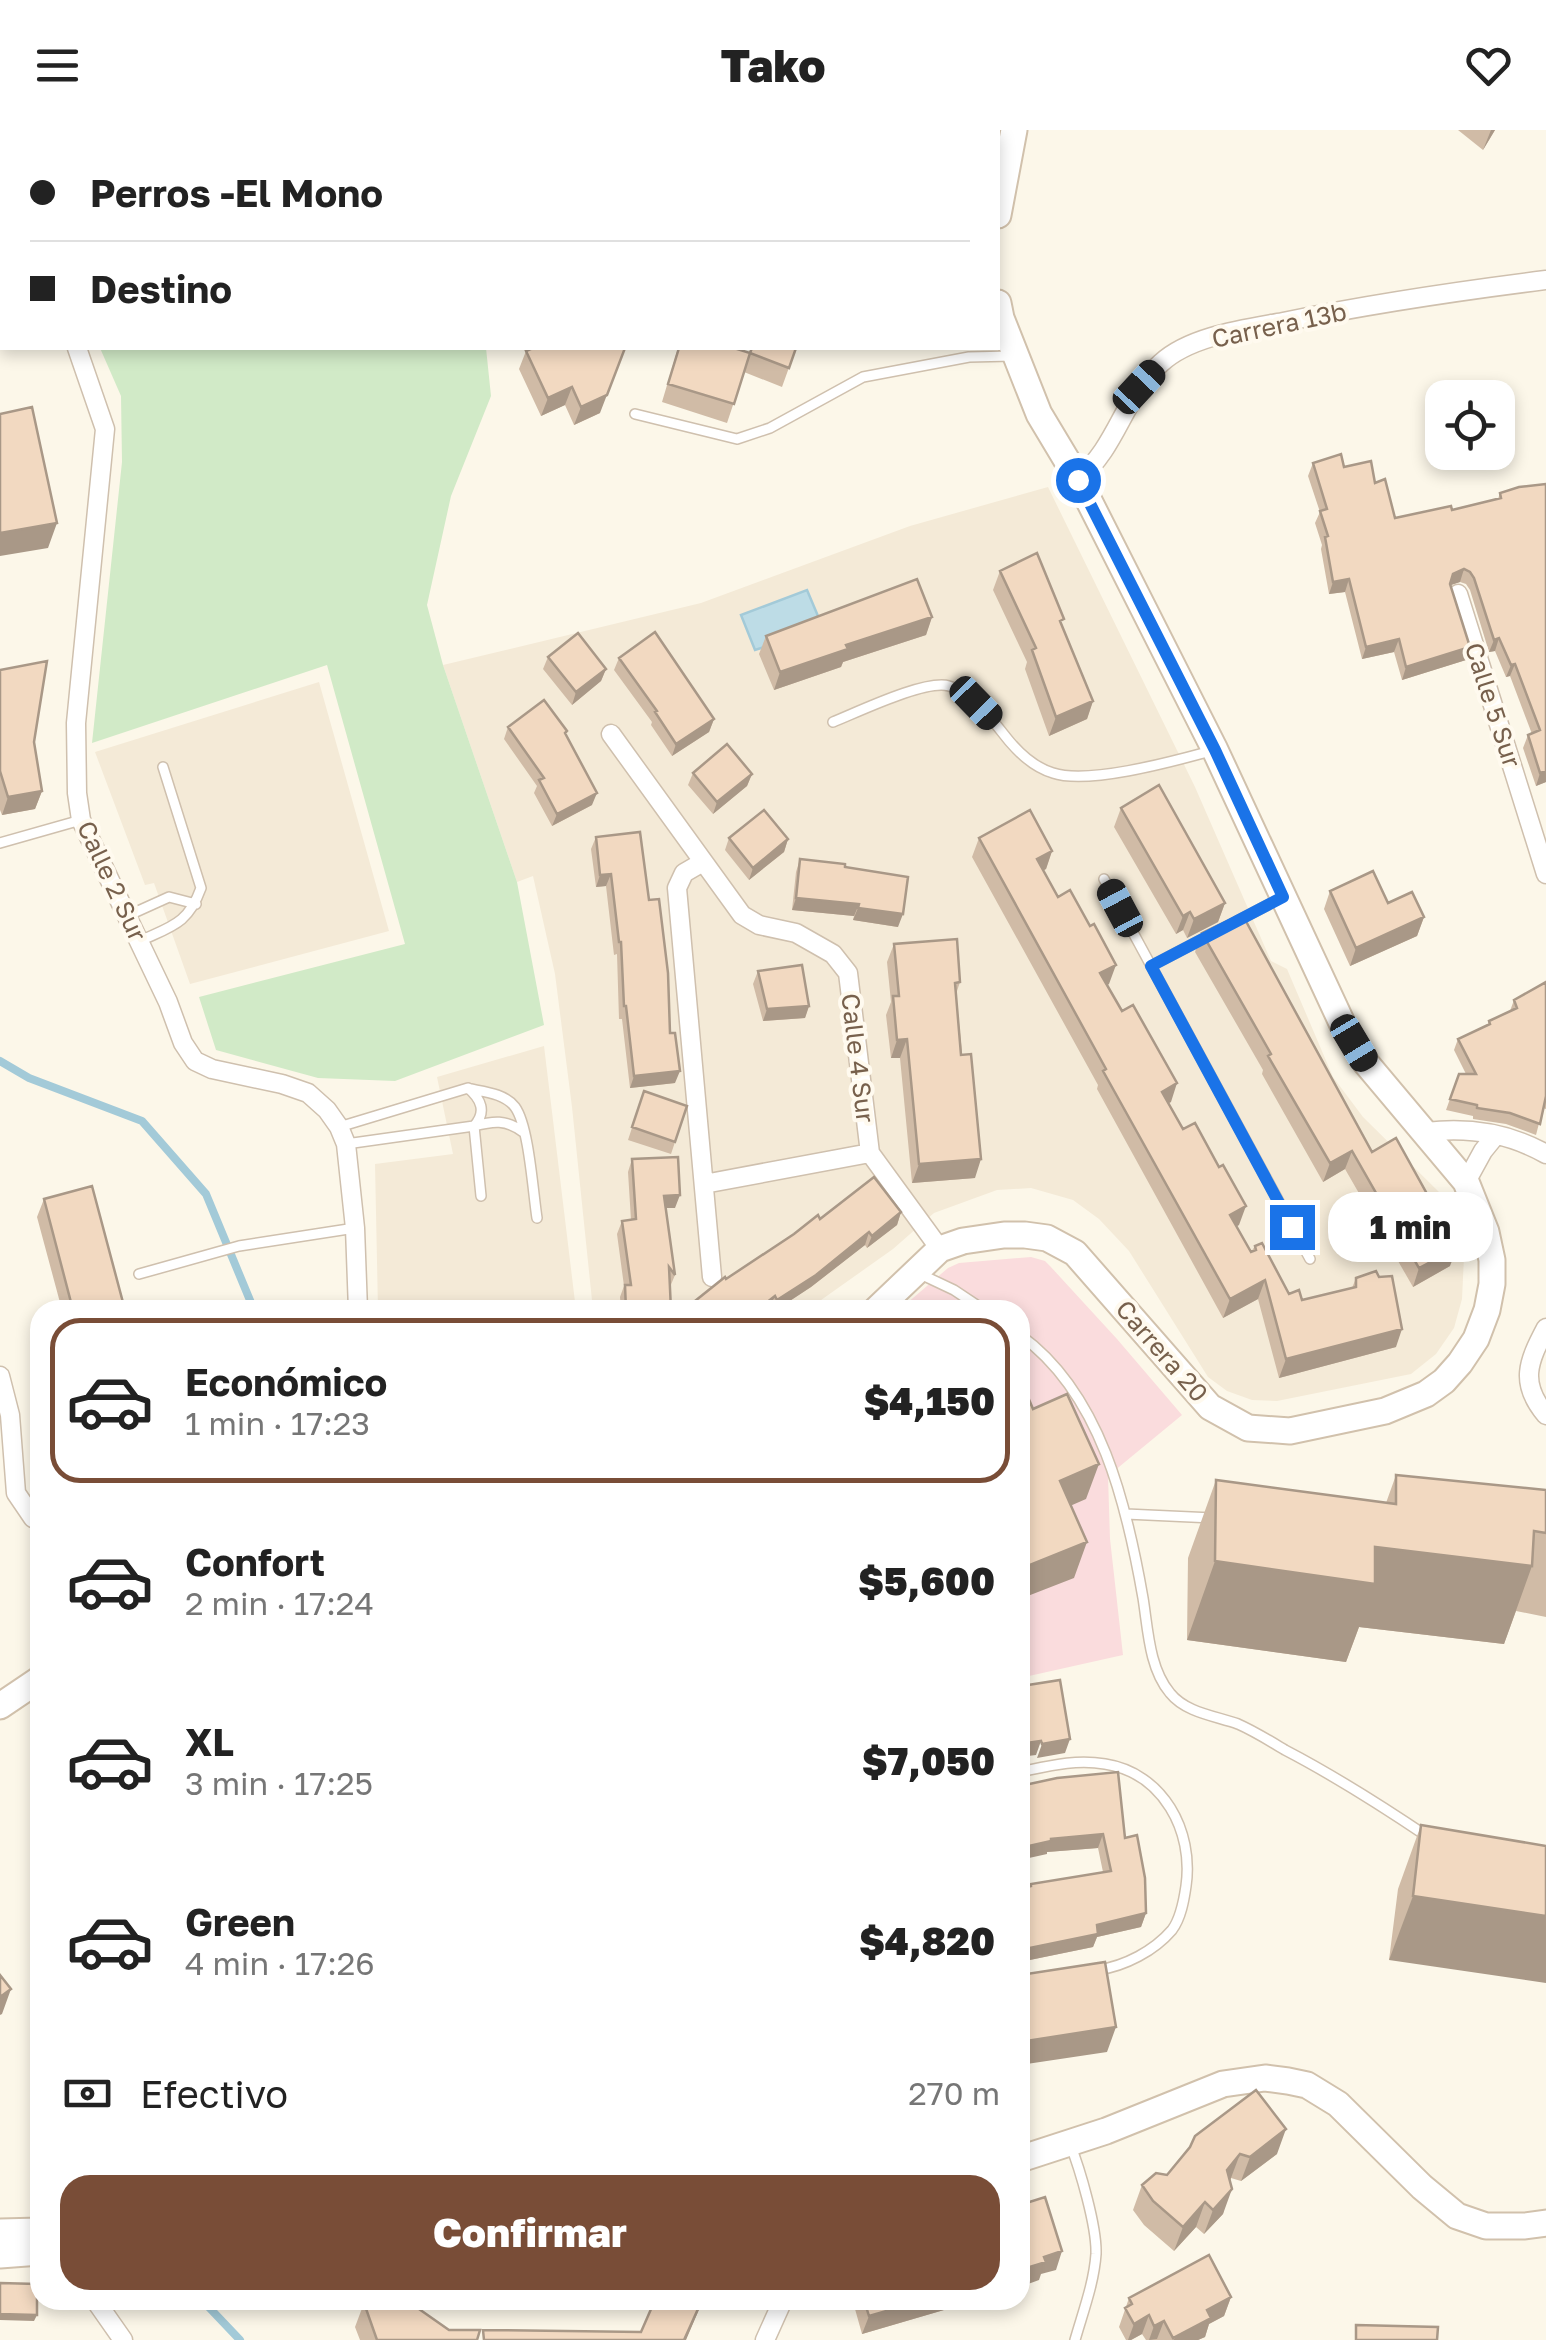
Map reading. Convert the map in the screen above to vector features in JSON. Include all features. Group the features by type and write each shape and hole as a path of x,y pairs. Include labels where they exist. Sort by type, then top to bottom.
{"street":[{"path":"1000,204 1014,130"},
{"name":"Carrera 13b","path":"1078,480 1108,448 1139,387 1163,360 1191,345 1232,332 1324,313 1546,280"},
{"name":"Carrera 20","path":"886,1300 940,1249 1004,1234 1048,1238 1075,1254 1210,1408 1248,1428 1290,1431 1386,1411 1426,1394 1444,1381 1476,1339 1488,1310 1492,1284 1486,1232 1466,1182 1366,1063 1342,1023 1215,750 1078,480 1040,414 1000,309"},
{"name":"Calle 2 Sur","path":"78,350 105,429 76,723 81,820 168,1002 183,1043 195,1061 212,1069 308,1093 327,1110 343,1135"},
{"name":"Calle 5 Sur","path":"1458,594 1546,874"},
{"name":"Calle 4 Sur","path":"611,734 742,915 759,926 796,933 834,954 848,973 870,1153 940,1249"},
{"path":"702,862 684,873 677,888 712,1277"},
{"path":"1426,1132 1470,1130 1531,1146 1546,1154"},
{"path":"343,1135 355,1228 358,1300"},
{"path":"1466,1182 1496,1135"},
{"name":"Calle 4 Sur","path":"704,1184 870,1153"},
{"path":"1546,1328 1528,1374 1530,1390 1546,1416"},
{"path":"0,1376 16,1492 30,1513"},
{"path":"0,1706 30,1686"},
{"path":"1030,2156 1223,2084 1265,2078 1288,2080 1307,2085 1338,2104 1457,2216 1486,2226 1546,2223"},
{"path":"0,2232 30,2231"},
{"path":"0,2254 30,2252"},
{"path":"102,2310 122,2340"},
{"path":"766,2340 778,2310"}],"lane":[{"path":"635,414 737,439 770,428 863,378 970,357 1015,356"},
{"path":"833,722 924,687 946,684 976,703 1034,764 1055,774 1081,778 1170,763 1215,750"},
{"path":"139,941 180,923 196,904 201,888 162,767"},
{"path":"0,843 81,820"},
{"path":"1104,878 1310,1259"},
{"path":"127,916 168,896 196,904"},
{"path":"1228,926 1283,897"},
{"path":"1151,966 1213,934"},
{"path":"468,1088 481,1104 482,1114 474,1126 481,1196"},
{"path":"343,1135 468,1088 497,1095 517,1110 525,1134 537,1218"},
{"path":"343,1135 496,1122 506,1122 525,1134"},
{"path":"139,1274 239,1246 355,1228"},
{"path":"915,1272 969,1300"},
{"path":"1030,1343 1078,1396 1102,1440 1126,1514 1154,1660 1170,1694 1203,1715 1238,1724 1325,1772 1444,1848"},
{"path":"1126,1514 1215,1518"},
{"path":"1030,1770 1071,1761 1108,1764 1131,1772 1152,1785 1183,1830 1189,1868 1184,1900 1173,1928 1145,1952 1117,1967 1078,1973"},
{"path":"1070,2143 1096,2248 1093,2278 1075,2340"}],"shaded area":[{"path":"1048,487 1195,787 1271,961 1287,969 1333,1077 1363,1117 1440,1193 1454,1220 1464,1257 1462,1299 1454,1328 1436,1354 1411,1374 1277,1401 1252,1400 1227,1391 1208,1377 1129,1251 1099,1219 1073,1200 1031,1188 997,1190 934,1213 893,1249 821,1300 592,1300 555,974 533,876 517,882 443,665 701,603 910,526"},
{"path":"319,682 389,931 190,984 154,883 145,885 95,752"},
{"path":"544,1046 575,1300 378,1300 375,1164 453,1154 437,1077"},
{"path":"1031,1257 1045,1261 1182,1415 1108,1476 1110,1539 1123,1655 1030,1676 1030,1300 911,1300 959,1263"}],"green space":[{"path":"101,350 486,350 491,396 451,496 427,605 443,665 517,882 544,1025 395,1081 318,1078 216,1050 199,997 405,944 327,665 92,743 122,462 121,396"}],"water":[{"path":"807,590 823,628 755,650 741,615"}],"building":[{"path":"624,350 607,395 581,407 572,387 548,398 526,351"},
{"path":"678,350 750,353 734,404 668,384"},
{"path":"751,350 795,350 789,368 750,353"},
{"path":"32,407 57,523 0,533 0,414"},
{"path":"1341,454 1344,467 1371,461 1375,483 1385,479 1395,518 1451,506 1452,510 1501,498 1500,493 1519,487 1546,484 1546,771 1540,773 1528,735 1540,730 1515,664 1511,665 1499,638 1494,640 1470,572 1464,569 1453,574 1450,584 1470,647 1406,667 1399,639 1366,647 1349,579 1333,582 1325,537 1328,536 1320,511 1327,509 1313,463"},
{"path":"1037,553 1093,701 1056,717 1032,650 1036,648 1000,571"},
{"path":"917,579 932,617 780,672 766,636"},
{"path":"655,632 714,719 676,744 619,658"},
{"path":"578,633 606,669 576,692 548,657"},
{"path":"47,661 34,742 42,791 8,797 0,771 0,670"},
{"path":"544,700 567,731 597,793 557,814 539,780 544,778 508,727"},
{"path":"727,744 752,774 717,802 693,773"},
{"path":"1159,785 1225,903 1194,919 1190,912 1183,916 1121,808"},
{"path":"764,810 788,839 753,868 729,838"},
{"path":"1030,810 1052,851 1037,859 1058,897 1070,890 1090,926 1094,924 1116,965 1100,973 1122,1011 1133,1005 1177,1083 1162,1092 1183,1129 1195,1123 1246,1206 1230,1215 1251,1252 1262,1243 1289,1294 1299,1290 1302,1300 1356,1287 1356,1278 1376,1271 1379,1277 1392,1276 1402,1329 1286,1359 1265,1280 1230,1299 979,838"},
{"path":"640,832 649,900 659,899 670,1033 675,1033 680,1071 634,1076 611,874 600,875 596,837"},
{"path":"800,859 908,877 903,914 858,908 859,904 796,898"},
{"path":"1373,871 1388,903 1412,892 1424,917 1356,948 1330,891"},
{"path":"1242,914 1372,1152 1396,1138 1457,1248 1419,1268 1352,1151 1330,1163 1202,933"},
{"path":"957,939 960,982 955,983 961,1055 971,1054 981,1159 919,1164 907,1039 897,1040 893,996 899,996 894,944"},
{"path":"802,965 809,1006 767,1009 758,971"},
{"path":"1546,982 1546,1096 1540,1124 1450,1099 1459,1074 1476,1074 1458,1039 1517,1008 1514,1000"},
{"path":"644,1091 687,1106 675,1142 632,1127"},
{"path":"678,1157 680,1195 664,1196 675,1275 669,1267 671,1300 626,1300 625,1285 631,1285 622,1221 636,1219 632,1159"},
{"path":"874,1177 901,1212 777,1300 775,1296 770,1300 696,1300 818,1215 820,1219"},
{"path":"92,1186 122,1300 70,1300 44,1199"},
{"path":"1067,1394 1099,1464 1060,1481 1087,1542 1030,1565 1030,1402 1033,1409"},
{"path":"1396,1475 1546,1490 1546,1533 1534,1531 1532,1566 1375,1547 1375,1584 1215,1561 1216,1480 1396,1504"},
{"path":"1060,1680 1070,1739 1030,1743 1030,1685"},
{"path":"1118,1772 1125,1838 1137,1835 1145,1878 1146,1913 1097,1925 1098,1934 1030,1948 1031,1884 1111,1871 1103,1834 1051,1839 1030,1846 1030,1784"},
{"path":"1421,1825 1546,1846 1546,1916 1413,1896"},
{"path":"1105,1962 1116,2027 1030,2040 1030,1973"},
{"path":"0,1975 11,1989 0,1997"},
{"path":"1256,2090 1286,2129 1250,2157 1240,2154 1227,2170 1232,2189 1213,2210 1205,2202 1183,2227 1153,2201 1142,2185 1156,2173 1167,2175 1195,2136"},
{"path":"1045,2197 1062,2251 1030,2267 1030,2202"},
{"path":"1209,2255 1231,2297 1207,2310 1211,2318 1173,2338 1164,2321 1154,2326 1149,2315 1134,2324 1125,2308 1132,2304 1129,2298"},
{"path":"0,2283 30,2284 30,2310 37,2310 37,2315 0,2314"},
{"path":"366,2310 420,2310 449,2330 480,2330 477,2340 377,2340"},
{"path":"651,2310 698,2310 684,2340 484,2340 483,2330 641,2332"},
{"path":"867,2310 890,2310 869,2316"},
{"path":"1356,2325 1438,2327 1437,2340 1356,2340"}],"waterway":[{"path":"0,1061 29,1078 142,1121 206,1194 250,1300"},
{"path":"212,2310 240,2340"}],"route":[{"path":"1078,480 1215,750 1283,897 1151,966 1292,1227"}]}
